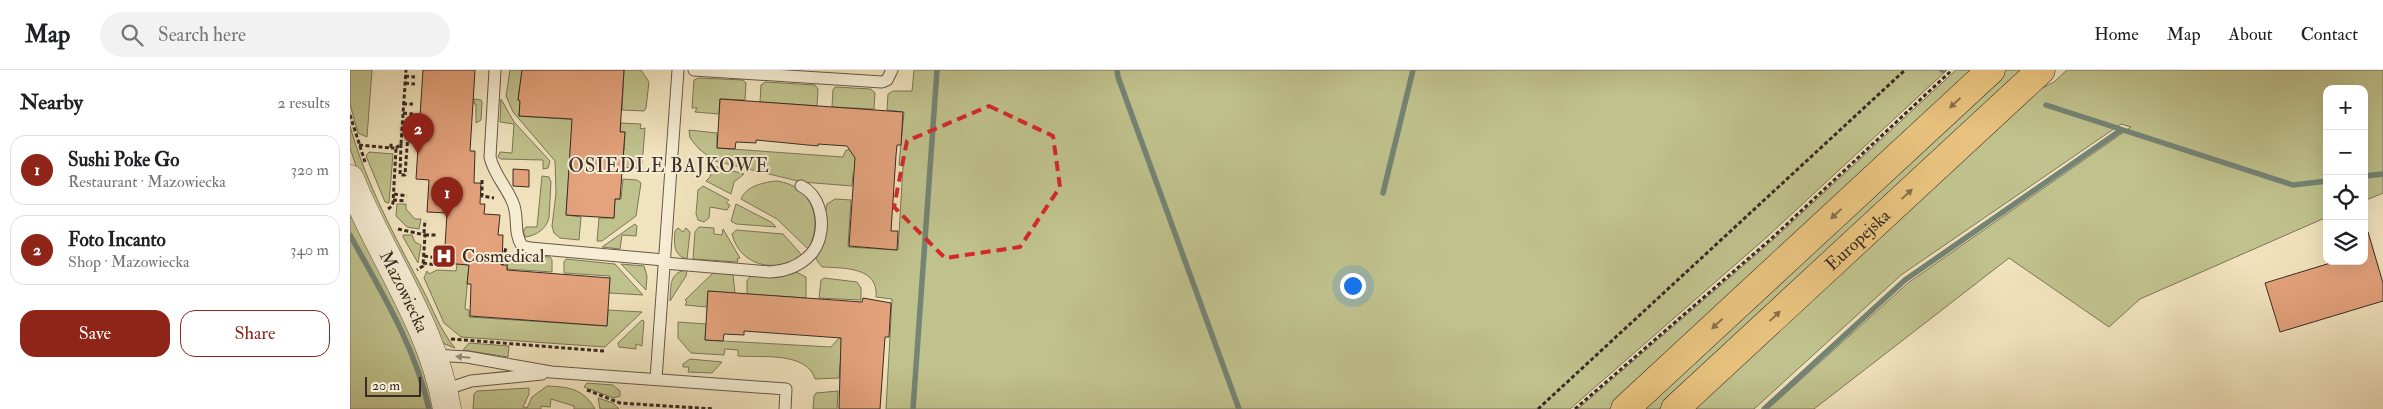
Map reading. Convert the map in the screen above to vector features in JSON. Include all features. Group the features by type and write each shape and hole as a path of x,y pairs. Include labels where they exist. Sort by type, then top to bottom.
{"main road":[{"name":"Europejska","path":"1625,409 1991,70"},
{"name":"Europejska","path":"1675,409 2041,70"}],"street":[{"name":"Mazowiecka","path":"350,179 367,220 410,301 442,347 445,400"}],"lane":[{"path":"495,70 490,157 493,168 513,202 517,239 522,246 664,262 779,272 798,265 813,252 817,245 821,221 814,195 802,186"},
{"path":"656,379 678,70"},
{"path":"694,70 882,82 887,80 892,70"},
{"path":"442,347 467,357 551,372 786,389 785,409"},
{"path":"445,400 471,381 551,372"}],"path":[{"path":"406,70 400,175 405,175 409,120 412,120"},
{"path":"1538,409 1905,70"},
{"path":"1575,409 1771,239 1952,70"},
{"path":"406,76 415,77"},
{"path":"405,83 415,84"},
{"path":"403,104 413,104"},
{"path":"403,113 413,114"},
{"path":"391,143 391,148"},
{"path":"359,145 396,148 401,144"},
{"path":"385,210 392,206 396,148"},
{"path":"394,194 407,196"},
{"path":"393,200 406,201"},
{"path":"416,270 423,263 425,220"},
{"path":"394,228 438,236"},
{"path":"424,256 437,258"},
{"path":"423,263 436,265"},
{"path":"442,347 604,351"},
{"path":"584,389 620,403 714,409"}],"highlighted area":[{"path":"989,106 1053,136 1060,187 1020,247 945,258 894,207 907,141"}],"green space":[{"path":"350,70 372,70 367,137 358,133 350,104"},
{"path":"510,70 522,70 518,100 520,101 519,116 582,120 572,129 566,215 581,217 579,240 560,238 554,233 552,226 556,193 555,161 513,112 506,96"},
{"path":"624,70 641,70 649,82 644,111 622,110"},
{"path":"914,70 1947,70 1768,236 1570,409 886,409 892,299 876,297 872,280 866,275 850,269 822,267 816,259 827,204 835,199 851,200 848,247 898,250 903,166 899,165 904,112 887,110 888,94 893,91 912,91"},
{"path":"1956,70 1975,70 1609,409 1578,409 1773,240"},
{"path":"2005,70 2024,70 1659,409 1640,409"},
{"path":"2067,70 2383,70 2383,193 2368,199 2368,85 2323,85 2323,219 2140,299 2109,327 2009,258 1814,409 1768,409 1908,283 2131,127 2121,124 1901,275 1754,409 1691,409 2030,94 2054,82"},
{"path":"698,78 743,80 746,83 745,100 720,99 719,114 695,112 697,108 692,108 694,80"},
{"path":"765,82 815,85 818,89 817,106 760,102 761,85"},
{"path":"835,87 871,89 875,93 874,109 832,107 833,90"},
{"path":"474,99 481,100 482,102 481,120 476,123 476,104 474,104"},
{"path":"501,99 514,122 550,161 548,168 543,169 543,160 501,159 498,157 500,152 512,153 514,124 500,122"},
{"path":"621,123 641,124 640,129 645,128 642,165 637,168 618,167 619,151 624,151 625,132 620,132"},
{"path":"350,126 364,168 382,208 441,327 455,348 442,343 359,175 350,148"},
{"path":"689,130 717,133 717,148 843,157 846,150 857,150 856,172 853,172 852,186 802,182 715,161 699,149 690,138"},
{"path":"369,152 393,154 389,203 385,202 366,156"},
{"path":"714,166 744,174 734,182 731,194 706,181 710,177"},
{"path":"542,176 549,177 551,182 549,218 546,225 540,231 526,237 523,232 526,227 537,227"},
{"path":"623,179 637,180 641,183 636,216 602,241 597,241 599,218 614,218 615,199 621,199"},
{"path":"777,181 789,184 799,190 812,206 815,227 808,249 777,219 741,199 751,188"},
{"path":"703,186 729,200 726,203 730,205 727,210 710,207 709,218 704,222 698,220 696,214 698,190"},
{"path":"397,204 406,204 406,209 415,219 421,219 419,229 407,227 396,216"},
{"path":"736,204 771,222 776,227 736,224 731,221"},
{"path":"350,206 402,306 437,409 350,409"},
{"path":"635,224 637,226 636,236 622,235 620,249 602,247"},
{"path":"699,227 714,228 714,234 722,235 723,229 740,258 737,259 738,262 693,259 695,232"},
{"path":"678,228 683,232 686,228 690,232 687,259 679,255 675,248 675,231"},
{"path":"736,230 783,234 801,256 791,262 780,265 760,264 750,260 736,245 732,234"},
{"path":"403,235 412,235 415,242 421,245 418,263 403,237"},
{"path":"512,254 550,257 552,260 552,272 507,269 508,258"},
{"path":"566,259 615,264 643,295 609,293 610,276 564,273 564,262"},
{"path":"457,264 469,265 465,309 469,310 469,317 607,326 608,310 642,312 605,347 461,337 444,323 424,278 427,271 429,274 437,270 456,271"},
{"path":"621,264 644,266 647,276 646,290"},
{"path":"687,270 686,276 670,301 671,285 674,277 681,271"},
{"path":"715,271 733,275 735,293 708,291 707,307 685,305 687,302 685,300"},
{"path":"796,272 806,277 806,298 747,294 747,281 751,275 776,277"},
{"path":"824,278 857,282 861,288 861,300 819,298 821,280"},
{"path":"642,320 644,321 642,346 636,344 636,349 619,347 618,343"},
{"path":"678,322 706,324 705,340 831,347 839,338 852,339 843,363 840,363 839,378 815,379 810,370 803,364 793,360 738,356 738,350 725,349 724,355 691,353 678,338"},
{"path":"469,343 509,346 508,357 463,350"},
{"path":"690,359 722,362 712,373 688,372 689,367 683,367 683,364"},
{"path":"587,383 613,385 620,391 620,396 614,398 584,387"},
{"path":"547,386 574,390 585,397 595,409 574,409 574,406 551,399 550,407 541,406 541,409 473,409 474,394 477,391 529,388 529,394 523,407 527,408 532,397"},
{"path":"838,391 837,409 813,409 816,393"},
{"path":"598,398 613,403 619,409 600,409"}],"building":[{"path":"423,70 475,70 470,151 475,151 474,183 481,183 480,204 485,204 484,214 500,215 498,235 503,235 502,265 507,265 507,270 610,278 607,326 470,316 471,284 467,284 469,265 444,263 447,213 427,212 429,180 416,179"},
{"path":"522,70 624,70 620,132 625,132 620,199 615,199 614,218 566,215 572,119 519,116 520,101 518,100"},
{"path":"720,99 903,112 901,145 897,145 891,231 898,231 897,250 849,246 855,158 847,146 818,144 818,146 756,140 756,143 736,142 735,149 717,148"},
{"path":"513,169 529,170 529,187 513,186"},
{"path":"2368,232 2383,283 2383,301 2280,332 2265,283 2324,265 2368,265"},
{"path":"708,291 862,302 863,298 891,303 889,337 885,337 880,409 839,409 841,338 744,331 744,335 724,334 723,341 705,340"}],"waterway":[{"path":"913,409 937,70"},
{"path":"1117,70 1239,409"},
{"path":"1383,193 1413,70"},
{"path":"2046,105 2293,185 2323,181"},
{"path":"1764,409 1905,280 2121,130"},
{"path":"2368,176 2383,174"},
{"path":"350,235 385,298 406,341 423,386 429,409"}],"place":[{"name":"Foto Incanto","path":"418,154"},
{"name":"Sushi Poke Go","path":"447,218"},
{"name":"Cosmedical","path":"444,256"}],"district":[{"name":"OSIEDLE BAJKOWE","path":"669,165"}]}
